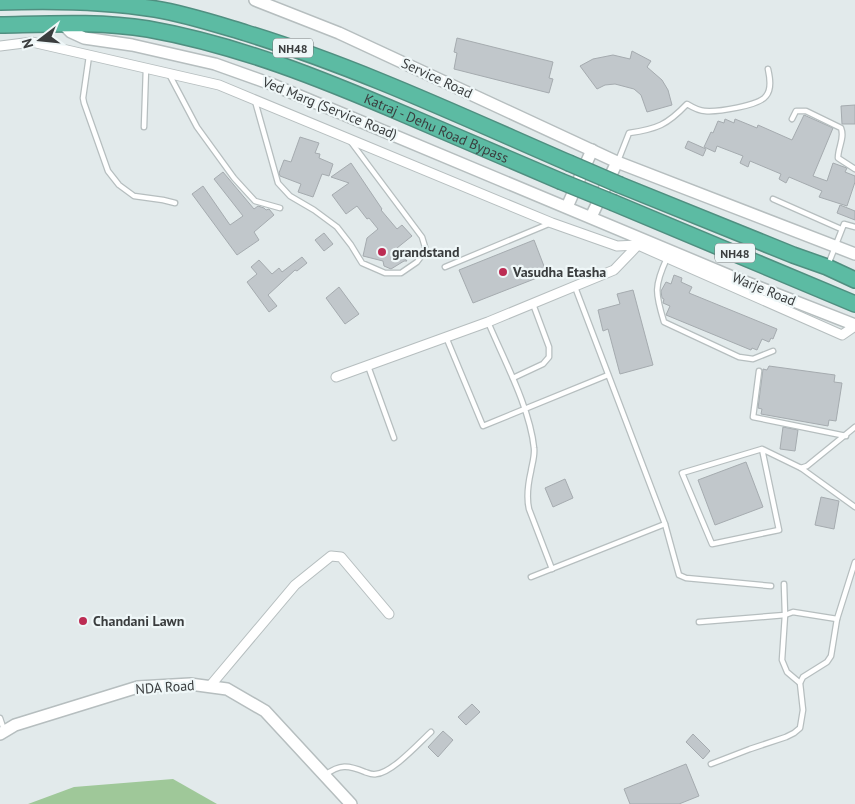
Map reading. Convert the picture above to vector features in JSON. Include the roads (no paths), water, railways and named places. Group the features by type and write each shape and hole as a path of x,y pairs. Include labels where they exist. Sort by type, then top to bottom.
{"highway":[{"name":"Katraj - Dehu Road Bypass","path":"0,2 92,1 156,9 273,41 346,67 620,185 827,267 855,280"},
{"name":"Katraj - Dehu Road Bypass","path":"0,25 101,24 147,29 203,41 257,56 327,81 560,182 855,304"}],"street":[{"name":"Service Road","path":"255,0 339,33 617,162"},
{"name":"Ved Marg (Service Road)","path":"63,24 71,32 84,38 132,44 215,64 271,84 591,217"},
{"path":"0,46 32,42 219,85 552,223 617,246 642,242 667,258 842,335 855,326"},
{"path":"568,207 592,150"},
{"path":"591,217 617,162 855,254"},
{"name":"Warje Road","path":"591,217 642,242 855,326"},
{"path":"336,377 488,322 614,270 642,242"},
{"path":"210,686 295,585 330,556 342,557 389,614"},
{"name":"NDA Road","path":"2,733 15,726 138,687 190,684 228,688 264,711 351,804"}],"lane":[{"path":"89,56 83,98 108,171 119,185 134,196 175,203"},
{"path":"144,127 146,68"},
{"path":"617,162 629,133 652,130 674,117 687,104 703,111 725,111 762,100 768,95 770,79 768,69"},
{"path":"168,73 197,127 234,178 255,201 280,208"},
{"path":"254,99 278,183 290,196 314,210 337,227 362,262 385,273 401,273 417,262 423,254 425,248 422,237 349,139"},
{"path":"792,119 796,112 806,111 841,128 843,134 838,158 855,169"},
{"path":"773,199 841,229"},
{"path":"445,267 552,223"},
{"path":"827,267 844,224 855,227"},
{"path":"667,258 657,279 657,300 664,322 739,357 752,359 774,351"},
{"path":"574,286 665,524 679,575 686,578 771,586"},
{"path":"513,378 543,364 549,357 549,347 532,303"},
{"path":"488,322 513,378 534,448 527,490 528,509 552,569"},
{"path":"446,337 483,426 608,375"},
{"path":"368,366 394,438"},
{"path":"759,370 754,417 846,436"},
{"path":"801,468 807,466 855,427"},
{"path":"762,449 779,530 712,544 682,473 762,449 801,468 855,506"},
{"path":"531,577 665,524"},
{"path":"711,764 794,733 800,728 803,721 800,684 807,673 830,659 837,619 855,562"},
{"path":"784,584 785,616 782,660 787,672 800,684"},
{"path":"699,622 785,616 792,612 837,619"},
{"path":"0,718 2,733"},
{"path":"325,775 334,768 340,767 354,767 375,775 382,773 392,767 432,732"}],"place":[{"name":"grandstand","path":"382,252"},
{"name":"Vasudha Etasha","path":"503,272"},
{"name":"Chandani Lawn","path":"83,621"}]}
